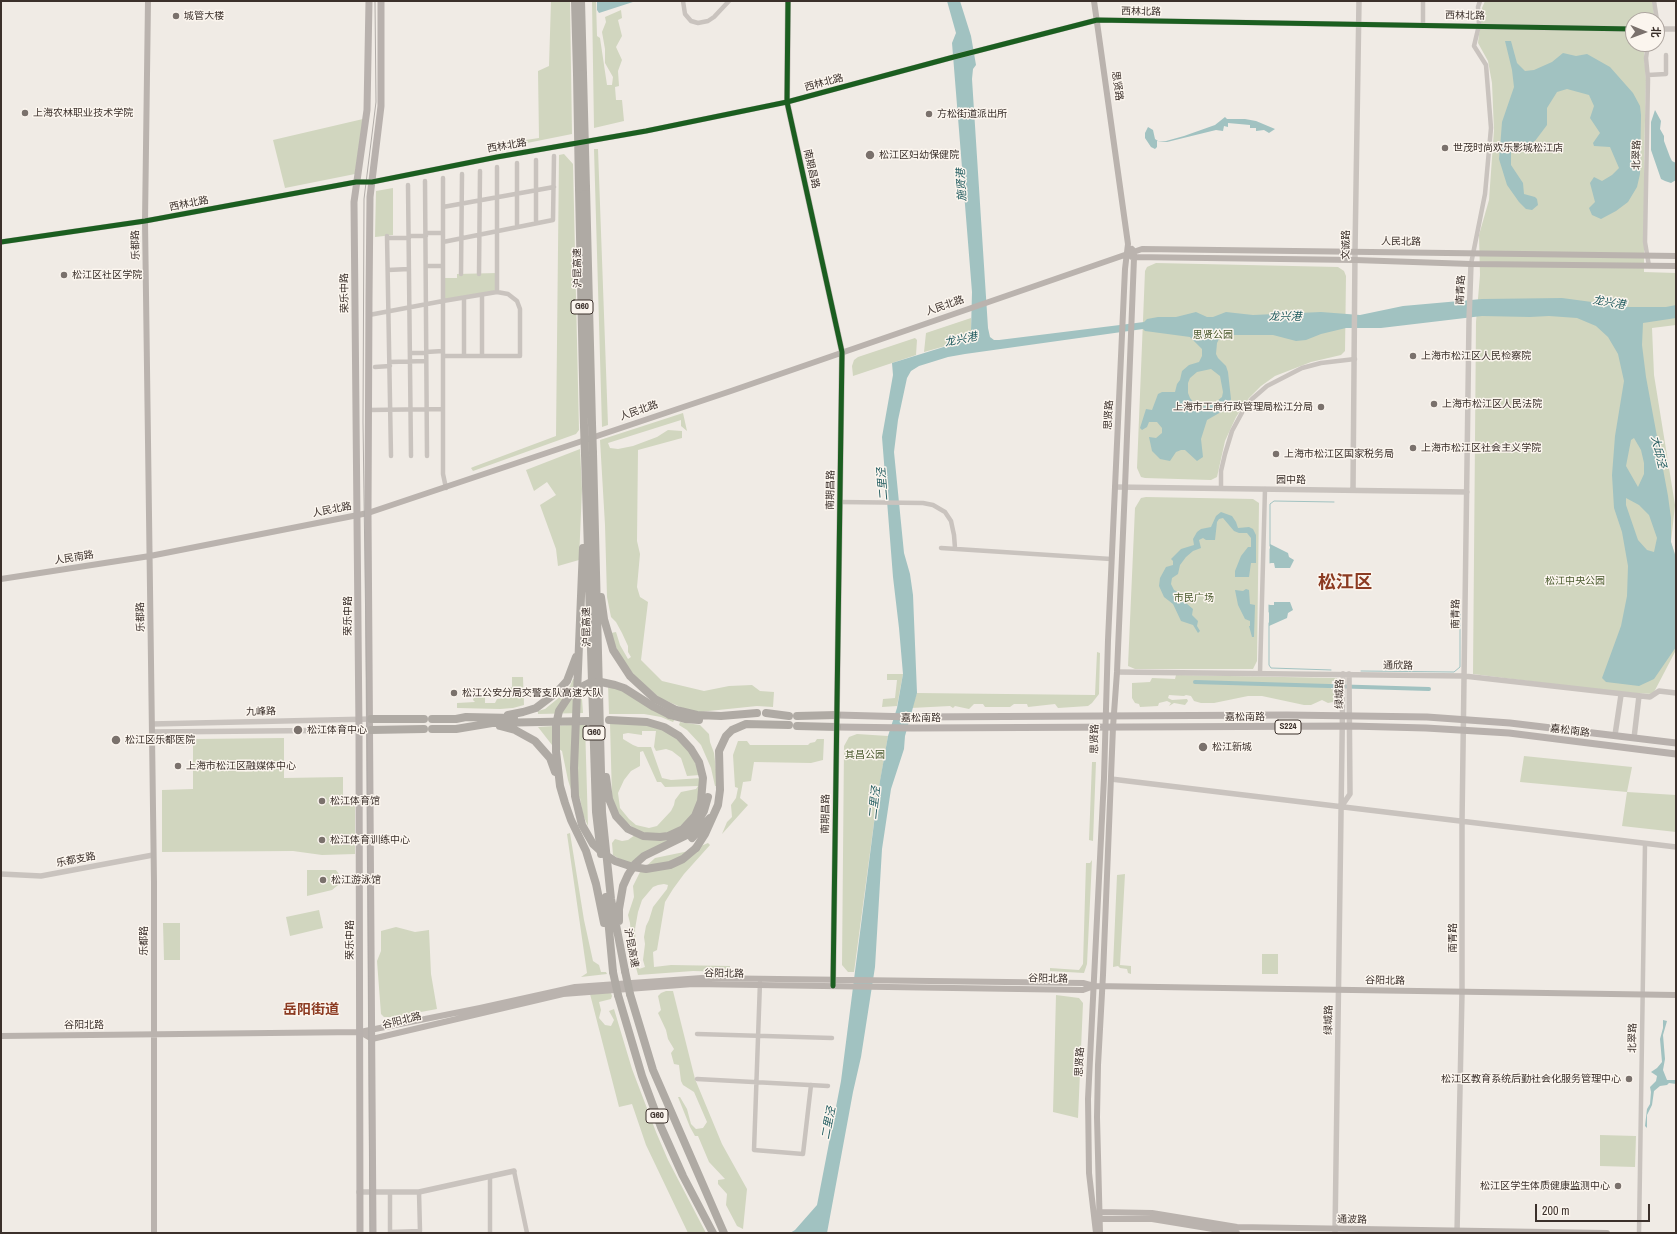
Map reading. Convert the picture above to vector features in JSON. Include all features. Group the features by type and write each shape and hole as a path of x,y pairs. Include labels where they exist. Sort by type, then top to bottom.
{"highway":[{"name":"沪昆高速","path":"575,1 580,74"},
{"name":"沪昆高速","path":"581,1 580,74 596,812 613,972 618,995 642,1076 660,1127 712,1232"},
{"name":"沪昆高速","path":"590,493 598,669 602,812 611,900 631,993 653,1070 722,1230"},
{"path":"590,493 580,641 574,768 575,796 582,825 593,844 615,861 633,867 646,869 670,865 683,859 696,848 711,823 718,805 719,751 726,736 732,730 746,724 837,727"},
{"path":"590,493 604,619 613,650 623,668 646,692 665,705 697,715 721,716 761,713 793,716 837,715"},
{"path":"371,719 456,719 466,717 501,716 524,712 536,708 557,692 567,681 573,667 580,641"},
{"path":"598,669 607,790 616,816 628,829 643,836 668,836 683,829 697,813 703,794 703,778 701,770 691,749 679,736 664,727 643,722 609,719 648,718 662,722 682,734 695,747 705,769 708,794 700,820 687,835 644,856 635,864 628,875 623,886 619,920 626,971"},
{"path":"560,786 556,751 556,725 559,711 575,690 589,683 601,682 624,688 654,707 670,715 685,719 721,719 761,713"},
{"path":"371,730 456,729 483,724 588,719 509,718 501,716"},
{"path":"483,724 515,730 535,741 550,758 570,820 586,852 596,884 613,972"},
{"path":"653,852 680,845 690,839 710,818 719,797"}],"main road":[{"name":"乐都路","path":"148,1 145,221 155,1035 154,1233"},
{"name":"荣乐中路","path":"360,1233 358,515 354,202 367,110 369,1"},
{"path":"373,1233 371,719 368,513 369,315 370,197 381,106 381,1"},
{"name":"南期昌路","path":"788,1 787,102 842,352 833,983"},
{"name":"思贤路","path":"1094,1 1128,244 1126,255 1111,559 1105,716 1109,727 1111,779 1097,1095 1096,1233"},
{"path":"1128,244 1134,251"},
{"name":"人民北路","path":"150,556 368,513 446,488 1142,249 1676,256"},
{"name":"思贤路","path":"1096,1213 1089,1173 1088,1099 1109,727 1114,716 1117,672 1134,251"},
{"name":"人民北路","path":"1126,255 1134,258 1355,260 1472,264 1676,266"},
{"name":"人民南路","path":"1,579 150,556"},
{"name":"嘉松南路","path":"837,715 911,717 1345,715 1463,719 1676,743"},
{"name":"嘉松南路","path":"837,727 1350,726 1463,729 1509,733 1676,754"},
{"name":"谷阳北路","path":"1,1036 360,1032 575,987 693,978 876,984 1083,983 1094,986 1643,996 1676,995"},
{"name":"谷阳北路","path":"360,1032 372,1039 481,1012 574,992 760,981"},
{"path":"1096,1213 1099,1219 1100,1233"},
{"name":"通波路","path":"1096,1213 1152,1213 1237,1227 1286,1231 1607,1233"},
{"path":"1099,1219 1152,1219 1236,1233"}],"street":[{"path":"683,1 685,14 691,21 698,23 708,21 714,17 729,1"},
{"name":"文诚路","path":"1353,490 1359,1"},
{"path":"1423,1 1423,24"},
{"name":"南青路","path":"1457,1232 1462,993 1463,719 1469,321 1473,253 1485,194 1491,128 1486,65 1474,46 1479,25 1478,8 1480,1"},
{"path":"1654,1 1656,12"},
{"name":"西林北路","path":"1,242 145,221 356,182 372,182 787,102 1097,20 1423,24 1625,29"},
{"path":"1665,29 1676,29"},
{"name":"北翠路","path":"1647,52 1648,75 1645,242 1649,266"},
{"path":"1648,75 1666,74 1666,55"},
{"path":"443,242 553,220 554,156"},
{"path":"536,160 536,223"},
{"path":"517,163 517,227"},
{"path":"496,292 497,167"},
{"path":"479,274 480,171"},
{"path":"461,274 462,174"},
{"path":"443,178 443,474 446,488"},
{"path":"425,181 427,456"},
{"path":"408,185 411,456"},
{"path":"443,207 554,187"},
{"path":"391,456 387,237 409,237 443,233"},
{"path":"426,266 443,266"},
{"path":"388,270 409,269"},
{"path":"369,315 496,292 508,294 517,301 520,309 520,356 464,356 426,352 410,353"},
{"path":"482,294 482,356"},
{"path":"464,298 464,356"},
{"path":"1221,488 1221,471 1232,431 1244,408 1252,399 1267,386 1302,368 1322,363 1355,359"},
{"path":"375,367 410,361 426,361"},
{"path":"369,410 443,409"},
{"name":"园中路","path":"1115,487 1467,492"},
{"path":"1260,673 1265,489"},
{"path":"840,502 902,502 933,505 945,512 951,521 955,548"},
{"path":"941,548 1111,559"},
{"name":"通欣路","path":"1117,672 1260,673 1346,676 1464,676 1621,695 1650,697 1659,691 1676,693"},
{"name":"绿城路","path":"1335,1231 1341,727 1345,715 1346,676"},
{"path":"1615,735 1621,695"},
{"path":"1634,738 1639,696"},
{"name":"绿城路","path":"1341,807 1350,794 1350,726 1345,715"},
{"name":"九峰路","path":"152,724 371,719"},
{"name":"九峰路","path":"152,732 371,730"},
{"path":"1111,779 1676,847"},
{"name":"北翠路","path":"1639,1233 1645,844"},
{"name":"乐都支路","path":"1,874 41,876 153,855"},
{"path":"760,981 754,1150 803,1154 810,1085"},
{"path":"697,1034 832,1038"},
{"path":"697,1079 828,1086"},
{"path":"359,1192 419,1192 514,1171 527,1233"},
{"path":"490,1177 490,1233"},
{"path":"390,1192 390,1232 420,1231 419,1192"}],"green space":[{"path":"551,1 570,1 572,134 492,150 492,145 539,138 538,71 549,66"},
{"path":"592,1 596,1 597,36 600,38 607,85 612,85 613,77 605,63 605,49 602,32 606,22 605,17 621,10 622,18 618,20 622,36 616,47 622,60 618,71 619,86 615,87 616,100 622,100 624,121 594,128"},
{"name":"松江中央公园","path":"1485,1 1652,1 1654,12 1625,12 1625,52 1645,52 1646,80 1644,272 1676,273 1676,325 1652,328 1654,375 1675,505 1671,542 1676,557 1676,650 1653,694 1615,692 1473,674 1476,322 1480,275 1479,235 1489,200 1494,130 1492,83 1488,61 1478,43 1482,8"},
{"path":"363,119 355,174 285,188 273,140"},
{"path":"594,149 598,149 608,425 602,427"},
{"path":"564,154 573,164 579,430 576,434 473,471 471,468 473,467 556,436 559,155"},
{"path":"393,188 393,235 375,237 376,191"},
{"name":"思贤公园","path":"1156,263 1338,267 1344,271 1346,276 1345,351 1341,355 1311,362 1275,376 1261,386 1249,398 1236,417 1225,441 1217,477 1211,480 1145,478 1141,477 1137,468 1145,271 1147,267"},
{"path":"497,273 497,292 443,301 443,278 457,278 457,274"},
{"path":"971,318 971,331 969,337 963,341 924,352 926,333"},
{"path":"915,338 917,340 916,355 853,376 852,366 854,360 858,357"},
{"path":"683,413 687,431 681,426 681,420 608,443 610,448 618,449 633,446 657,437 668,430 682,431 682,438 638,450 637,541 640,554 637,587 640,597 648,602 641,660 662,681 704,691 729,686 752,685 760,691 774,692 773,707 757,706 699,712 685,709 660,698 637,679 620,656 611,633 616,632 620,645 628,659 631,657 622,633 616,622 611,617 607,597 605,525 600,440"},
{"path":"580,449 582,489 579,560 558,566 556,549 540,505 556,495 547,482 534,491 526,470"},
{"name":"市民广场","path":"1141,498 1253,499 1259,503 1257,661 1253,669 1135,669 1128,666 1135,508"},
{"path":"1097,652 1100,653 1099,694 1088,706 1058,708 1055,704 1028,707 1027,704 1014,704 1010,707 985,707 983,704 974,704 969,709 955,706 953,708 950,706 911,708 917,693 1095,695"},
{"path":"887,674 903,674 897,706 882,707 883,699 895,698 897,680 887,680"},
{"path":"1176,675 1337,678 1337,680 1332,681 1331,689 1336,690 1335,699 1333,702 1328,703 1322,700 1311,705 1304,705 1262,696 1248,696 1214,703 1201,703 1194,701 1191,696 1169,695 1168,698 1172,700 1187,699 1188,701 1185,705 1174,703 1169,706 1171,703 1167,701 1159,703 1158,706 1140,707 1139,704 1135,703 1132,698 1132,683 1150,682 1152,678 1175,679"},
{"path":"512,677 523,677 524,705 500,709 457,708 457,703 475,702 473,700 474,696 485,697 485,703 495,703 497,699 514,697 515,692 508,692 506,689 512,687"},
{"path":"573,679 576,679 576,699 582,699 583,713 538,714 538,711 545,709 561,696 570,686"},
{"path":"608,684 616,686 675,719 673,722 661,717 644,714 609,714"},
{"path":"680,722 700,725 709,734 714,753 718,786 715,786 711,768 701,745 687,730 679,725"},
{"path":"610,723 637,723 665,729 691,751 700,775 687,776 681,758 672,751 666,749 656,751 654,747 656,731 642,731 642,735 628,733 623,734 623,739 638,747 651,747 662,778 671,780 702,778 695,813 676,830 658,835 639,832 621,818 612,798","holes":["643,751 657,782 661,782 665,787 698,786 696,789 681,792 675,800 671,811 657,826 649,828 636,825 620,808 618,793 624,780 631,771 640,766 640,752"]},
{"path":"585,724 588,826 583,815 580,798 572,793 562,751 552,745 538,727"},
{"name":"其昌公园","path":"857,734 888,736 878,793 854,972 848,972 842,965 844,746 849,737"},
{"name":"松江体育中心","path":"284,738 284,778 343,777 343,797 355,797 355,854 322,855 293,851 162,852 162,790 193,789 193,739"},
{"path":"817,739 824,739 823,760 811,763 754,762 751,781 743,782 740,798 748,805 722,834 727,822 732,817 731,805 736,798 738,788 735,787 733,755 738,741 747,741 750,745 808,745 815,742"},
{"path":"1524,756 1632,767 1627,792 1520,782"},
{"path":"1092,762 1096,762 1093,841 1089,840"},
{"path":"1627,792 1676,795 1676,832 1622,826"},
{"path":"570,833 584,920 593,961 599,965 601,972 606,972 607,974 581,977 587,973 567,834"},
{"path":"635,835 674,836 634,863 623,861 613,855 612,843 615,839 622,841 628,840"},
{"path":"708,843 710,845 684,874 665,902 657,950 653,952 654,967 671,965 730,966 730,972 693,971 638,975 633,956 628,915 634,897 633,886 640,872 655,858 689,851","holes":["664,884 668,885 667,889 653,907 646,926 643,960 645,967 639,969 636,952 635,929 642,900 653,887"]},
{"path":"1092,860 1087,964 1084,973 1050,971 1050,968 1079,970 1083,964 1086,863 1090,863"},
{"name":"松江游泳馆","path":"307,870 336,870 339,874 338,885 332,890 307,896"},
{"path":"1125,874 1120,965 1131,966 1131,974 1128,973 1127,969 1120,968 1118,966 1113,967 1117,875"},
{"path":"319,910 323,928 290,936 286,917"},
{"path":"163,923 180,923 180,960 164,960"},
{"path":"396,927 415,932 429,930 431,974 437,1009 394,1017 384,1017 381,1014 377,961 381,951 381,931"},
{"path":"1262,954 1278,954 1278,974 1262,974"},
{"path":"610,990 612,996 611,999 599,1002 601,1010 599,1018 605,1025 611,1026 614,1020 609,1011 614,1009 632,1069 656,1132 668,1160 706,1233 688,1233 646,1145 632,1104 619,1107 590,994"},
{"path":"666,991 673,991 695,1079 722,1144 747,1189 743,1229 737,1226 726,1205 727,1194 718,1184 718,1180 725,1179 709,1162 698,1136 695,1136 690,1127 678,1097 680,1097 687,1109 691,1124 696,1129 703,1128 707,1122 694,1092 683,1085 681,1081 679,1065 674,1064 671,1053 674,1049 668,1039 666,1030 658,1013 661,1010 658,996"},
{"path":"1056,995 1079,998 1083,1003 1078,1118 1053,1112"},
{"path":"1600,1135 1636,1136 1635,1167 1600,1166"}],"water":[{"path":"597,1 636,1 599,13 597,10"},
{"path":"947,1 960,1 971,36 976,65 973,69 972,79 988,328 990,337 994,340 1144,322 1147,319 1158,317 1176,317 1196,312 1207,317 1213,317 1226,312 1253,315 1321,312 1360,315 1403,306 1482,299 1562,298 1629,307 1666,307 1676,305 1676,318 1643,323 1642,345 1646,377 1668,496 1671,518 1671,542 1676,558 1676,647 1654,679 1639,686 1606,682 1602,678 1621,626 1627,596 1628,566 1622,532 1614,508 1612,475 1615,436 1624,381 1618,354 1608,337 1596,326 1577,318 1549,316 1482,316 1381,328 1346,328 1321,334 1306,340 1296,341 1273,335 1225,335 1220,337 1217,343 1216,354 1226,366 1228,372 1231,399 1228,408 1207,420 1201,439 1203,457 1197,461 1185,450 1176,452 1170,461 1160,459 1152,451 1149,437 1156,438 1162,433 1162,428 1157,422 1149,422 1147,427 1142,430 1140,428 1146,409 1152,410 1158,394 1162,392 1175,392 1182,371 1189,365 1199,362 1202,356 1202,349 1190,337 1145,331 1143,329 948,357 919,366 911,371 907,378 898,420 894,452 904,553 910,574 913,595 917,693 905,736 904,749 891,789 882,849 875,967 861,1057 853,1092 827,1233 790,1233 795,1230 817,1205 841,1081 878,792 888,736 897,708 903,674 893,577 882,437 893,375 892,363 963,341 969,337 971,331 972,292 952,43 956,33","holes":["1211,369 1220,376 1223,392 1222,397 1216,402 1202,407 1194,403 1190,398 1188,393 1188,383 1190,378 1197,372","1634,438 1641,450 1644,463 1644,474 1638,487 1626,466 1631,440","1626,498 1639,505 1649,515 1657,538 1654,552 1647,550 1638,540 1626,505"]},
{"path":"1505,41 1511,41 1517,63 1525,71 1534,70 1552,62 1563,53 1576,56 1587,54 1610,67 1633,93 1640,106 1641,115 1640,174 1637,187 1628,202 1616,211 1601,219 1592,215 1589,208 1595,202 1590,183 1594,177 1602,181 1612,175 1619,168 1610,147 1594,146 1593,143 1600,133 1590,118 1594,106 1589,95 1567,89 1557,92 1547,108 1547,125 1535,141 1511,152 1511,165 1523,183 1524,194 1535,197 1538,205 1532,210 1526,209 1507,185 1499,159 1502,122 1514,87 1512,70"},
{"path":"1655,110 1661,121 1660,129 1664,136 1664,141 1670,157 1672,161 1676,163 1676,180 1671,183 1661,179 1651,150 1651,122"},
{"path":"1225,117 1227,119 1245,119 1256,121 1275,129 1269,133 1264,130 1256,131 1256,128 1250,128 1250,125 1228,123 1228,127 1224,126 1223,131 1216,130 1167,142 1157,141 1157,147 1155,149 1151,147 1145,138 1145,133 1148,127 1153,130 1155,139 1158,141 1166,141 1215,125"},
{"path":"1221,512 1232,516 1238,528 1249,527 1253,529 1256,535 1256,563 1251,563 1249,577 1235,577 1235,571 1241,556 1248,547 1251,547 1251,538 1247,533 1239,533 1234,531 1223,518 1219,519 1217,522 1215,540 1206,540 1203,538 1199,540 1201,548 1193,551 1186,557 1180,565 1178,574 1172,578 1171,584 1174,590 1180,593 1186,603 1193,609 1192,615 1198,621 1197,626 1200,631 1198,633 1193,625 1181,621 1173,604 1164,597 1159,586 1160,578 1166,567 1173,565 1173,561 1171,559 1181,549 1194,545 1193,539 1197,532 1201,529 1211,527 1216,516"},
{"path":"1270,544 1288,553 1289,557 1294,560 1290,568 1275,568 1274,563 1270,563"},
{"path":"1246,589 1249,590 1250,604 1255,605 1254,637 1252,637 1249,626 1250,621 1245,619 1238,605 1235,590 1243,591"},
{"path":"1274,602 1290,602 1293,610 1288,613 1287,618 1269,626 1269,605 1274,605"},
{"path":"1663,1020 1667,1021 1663,1035 1665,1059 1663,1070 1667,1080 1676,1080 1676,1084 1669,1083 1667,1085 1660,1086 1654,1091 1652,1105 1647,1115 1647,1128 1645,1126 1647,1109 1650,1104 1650,1087 1656,1081 1657,1076 1651,1072 1662,1062 1660,1039 1663,1028"}],"waterway":[{"path":"1270,546 1270,504 1274,501 1334,502"},
{"path":"1270,549 1270,563"},
{"path":"1269,605 1269,612"},
{"path":"1361,671 1454,672 1460,667 1460,611"},
{"path":"1269,623 1269,665 1271,668 1331,670"},
{"path":"1195,682 1429,689"}],"tram line":[{"path":"370,1233 367,715 363,422 364,199 376,102 375,1"}],"cycle path":[{"path":"788,1 787,102 842,352 833,986"},
{"path":"1,242 145,221 356,182 372,182 497,157 646,131 787,102 1097,20 1625,29"}],"place":[{"name":"城管大楼","path":"176,16"},
{"name":"上海农林职业技术学院","path":"25,113"},
{"name":"方松街道派出所","path":"929,114"},
{"name":"世茂时尚欢乐影城松江店","path":"1445,148"},
{"name":"松江区妇幼保健院","path":"870,155"},
{"name":"松江区社区学院","path":"64,275"},
{"name":"上海市松江区人民检察院","path":"1413,356"},
{"name":"上海市松江区人民法院","path":"1434,404"},
{"name":"上海市工商行政管理局松江分局","path":"1321,407"},
{"name":"上海市松江区社会主义学院","path":"1413,448"},
{"name":"上海市松江区国家税务局","path":"1276,454"},
{"name":"松江公安分局交警支队高速大队","path":"454,693"},
{"name":"松江体育中心","path":"298,730"},
{"name":"松江区乐都医院","path":"116,740"},
{"name":"松江新城","path":"1203,747"},
{"name":"上海市松江区融媒体中心","path":"178,766"},
{"name":"松江体育馆","path":"322,801"},
{"name":"松江体育训练中心","path":"322,840"},
{"name":"松江游泳馆","path":"323,880"},
{"name":"松江区教育系统后勤社会化服务管理中心","path":"1629,1079"},
{"name":"松江区学生体质健康监测中心","path":"1618,1186"}],"district":[{"name":"松江区","path":"1345,583"},
{"name":"岳阳街道","path":"311,1010"}],"water label":[{"name":"施贤港","path":"962,185"},
{"name":"龙兴港","path":"1609,303"},
{"name":"龙兴港","path":"1285,317"},
{"name":"龙兴港","path":"961,340"},
{"name":"大邱泾","path":"1658,452"},
{"name":"二里泾","path":"883,484"},
{"name":"二里泾","path":"875,803"},
{"name":"二里泾","path":"829,1123"}]}
